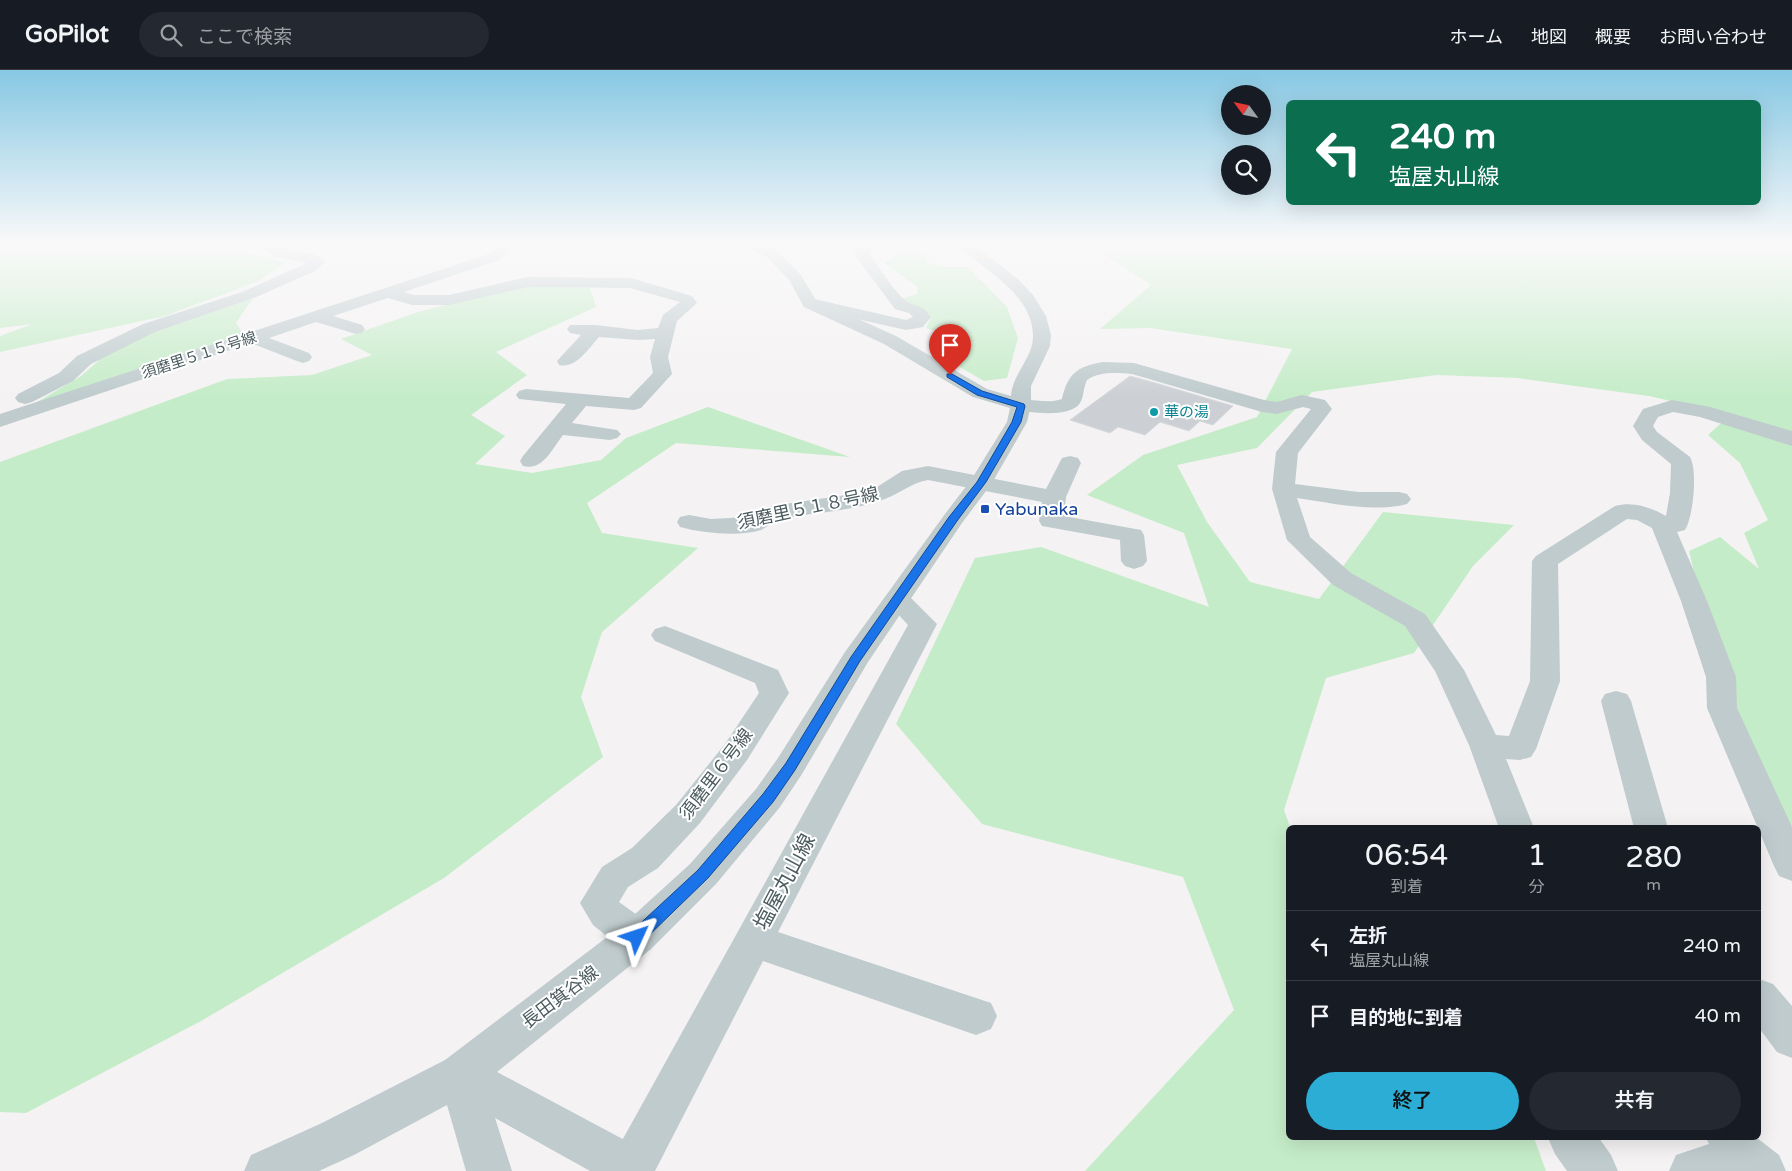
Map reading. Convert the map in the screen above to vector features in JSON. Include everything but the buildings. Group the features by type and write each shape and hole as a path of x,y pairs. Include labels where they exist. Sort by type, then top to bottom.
{"street":[{"path":"0,411 66,377 84,360 149,328 249,294"},
{"name":"須磨里５１５号線","path":"0,421 380,294"},
{"path":"394,294 412,300 430,302 474,294"},
{"path":"526,395 634,404 663,374 659,357 669,319 689,303 686,299 670,294"},
{"path":"805,294 810,303 890,340 980,393 1021,406 1053,408 1064,406 1071,402 1076,381 1086,372 1112,366 1134,370 1262,406 1276,408 1302,401 1318,404 1322,409 1287,452 1284,489 1299,540 1342,578 1415,620 1449,670 1485,745 1516,825"},
{"path":"810,303 906,324 918,324 923,317 915,309 901,305 893,294"},
{"name":"長田箕谷線","path":"267,1171 338,1139 460,1075 637,937 703,874 758,812 790,766 855,659 981,482 1017,422 1021,406 1021,386 1041,346 1042,336 1038,316 1024,294"},
{"path":"316,316 356,329"},
{"path":"576,329 638,335 665,333"},
{"name":"長田箕谷線","path":"1021,406 1038,389 1058,344 1059,329"},
{"path":"566,360 596,330"},
{"path":"251,337 303,357"},
{"path":"531,461 581,399"},
{"path":"1485,745 1520,749 1545,681 1544,561 1623,511 1643,513 1662,524 1676,525 1682,493 1682,462 1649,436 1642,426 1650,413 1672,406 1704,411 1785,436 1792,440"},
{"path":"557,428 610,434"},
{"path":"1070,463 1054,497 1051,522 1132,535 1134,561"},
{"name":"須磨里５１８号線","path":"689,522 711,526 754,524 770,513 864,498 885,492 910,476 928,473 1054,497"},
{"path":"1284,489 1358,499 1399,499"},
{"path":"1662,524 1694,601 1721,677 1722,708 1792,866"},
{"name":"塩屋丸山線","path":"631,1170 923,624 896,599"},
{"name":"須磨里６号線","path":"637,937 606,914 599,903 614,877 645,858 688,814 736,752 774,693 768,677 665,635"},
{"path":"1616,701 1650,825"},
{"path":"753,941 976,1016"},
{"path":"1761,999 1792,1038"},
{"path":"460,1075 631,1170"},
{"path":"460,1075 489,1171"},
{"path":"1572,1140 1595,1171"},
{"path":"1692,1171 1745,1155"}],"green space":[{"path":"0,294 223,294 165,316 0,352 0,336 33,324 0,328"},
{"path":"485,294 592,294 596,307 496,352 527,375 471,415 505,436 475,464 532,473 601,460 626,438 708,407 850,457 676,443 587,503 602,533 698,548 602,632 581,697 603,757 444,878 201,1021 26,1113 0,1112 0,462 227,379 312,375 372,355 341,339 415,313"},
{"path":"916,294 995,294 1007,307 1018,338 1007,378 984,381 951,362 967,355 944,334 926,328 931,318 919,307 906,305 901,299"},
{"path":"1140,294 1792,294 1792,838 1726,709 1689,551 1720,537 1759,569 1744,533 1768,520 1740,463 1708,435 1730,415 1649,396 1517,378 1436,375 1312,392 1257,448 1177,465 1207,522 1250,582 1319,599 1383,512 1514,525 1473,566 1414,653 1326,678 1284,810 1289,825 1286,825 1286,1140 1535,1140 1546,1171 1085,1171 1234,1010 1183,877 982,824 896,724 975,558 1041,547 1209,607 1184,533 1087,495 1143,455 1257,417 1292,349 1150,328 1100,329"},
{"path":"252,299 236,323 244,335 29,407 81,376 105,355 154,332"}],"place":[{"name":"華の湯","path":"1154,412"},
{"name":"Yabunaka","path":"985,509"}],"route":[{"path":"637,937 703,874 758,812 790,766 855,659 981,482 1017,422 1021,406 980,393 950,375"}]}
